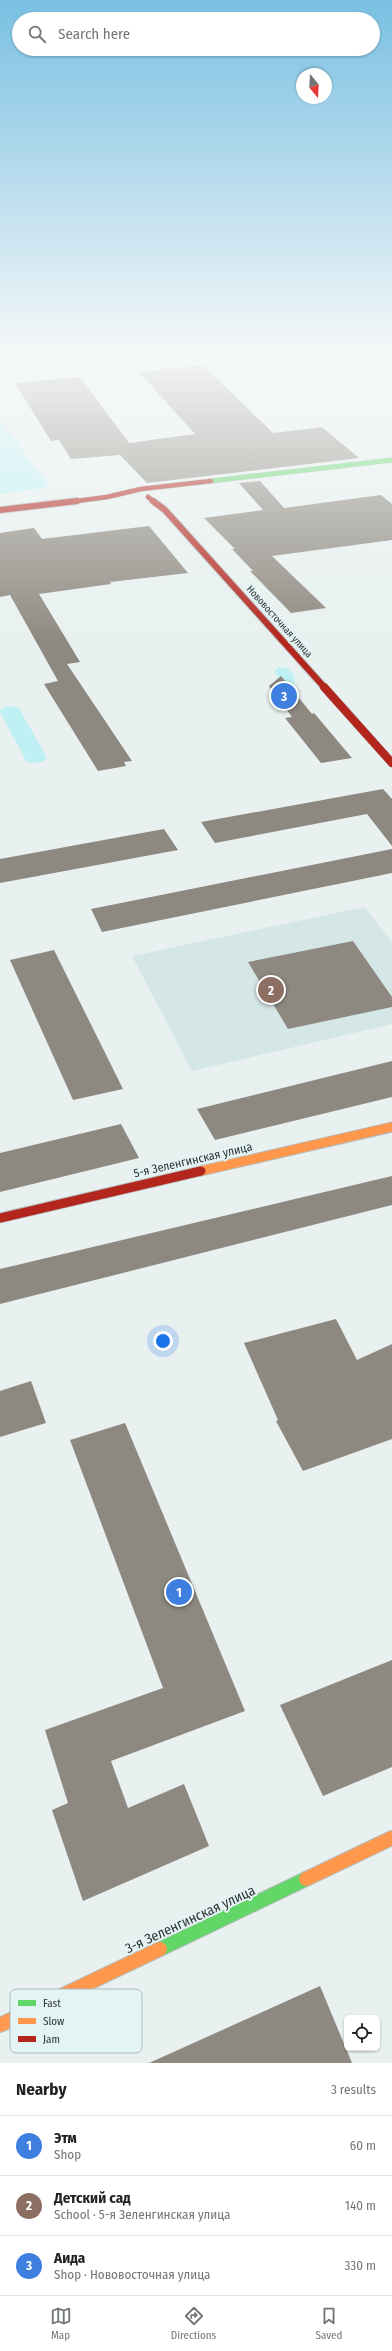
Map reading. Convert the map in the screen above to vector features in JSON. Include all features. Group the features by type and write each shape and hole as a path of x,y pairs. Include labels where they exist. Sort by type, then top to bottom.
{"main road":[{"path":"0,510 107,497 141,489 392,462"},
{"path":"107,497 148,498 392,462"},
{"name":"Нововосточная улица","path":"141,489 148,498 165,510 392,763"},
{"name":"5-я Зеленгинская улица","path":"0,1218 392,1127"},
{"name":"3-я Зеленгинская улица","path":"75,1989 392,1838"},
{"name":"3-я Зеленгинская улица","path":"0,2025 10,2020"}],"shaded area":[{"path":"0,449 21,449 49,487 0,494"},
{"path":"279,667 288,668 294,675 295,684 293,686 286,686 274,672"},
{"path":"7,706 19,708 47,758 45,760 37,763 26,761 0,712 1,709"},
{"path":"365,907 392,942 392,1024 192,1071 132,956"}],"building":[{"path":"65,449 349,449 359,458 147,483 120,455 71,459"},
{"path":"260,481 284,508 381,495 392,504 392,540 272,556 326,608 291,613 250,571 253,571 232,549 235,549 204,518 263,510 239,483"},
{"path":"149,526 188,573 110,582 111,584 39,594 80,662 67,664 132,761 124,762 126,766 98,771 44,684 58,681 10,595 0,597 0,533 34,528 42,539"},
{"path":"281,676 312,714 314,713 352,758 321,763 285,718 292,717 269,686"},
{"path":"383,789 392,799 392,846 367,814 215,843 201,822"},
{"path":"164,829 178,850 0,883 0,859"},
{"path":"392,849 392,873 102,932 91,909"},
{"path":"353,941 392,997 392,1007 288,1029 248,962"},
{"path":"54,950 123,1089 73,1100 10,960"},
{"path":"392,1061 392,1097 215,1140 197,1109"},
{"path":"121,1124 139,1158 0,1192 0,1153"},
{"path":"392,1176 392,1205 0,1304 0,1269"},
{"path":"336,1319 357,1360 392,1344 392,1439 303,1471 276,1421 278,1420 244,1343"},
{"path":"31,1381 46,1423 0,1437 0,1391"},
{"path":"125,1423 245,1711 111,1761 128,1808 184,1784 209,1846 83,1901 52,1810 68,1803 45,1730 163,1688 70,1440"},
{"path":"392,1660 392,1767 323,1796 280,1705"},
{"path":"320,1986 344,2044 344,2051 347,2051 352,2063 149,2063"}],"traffic: fast":[{"path":"211,481 392,460"},
{"path":"160,1949 306,1879"}],"traffic: slow":[{"path":"201,1171 392,1127"},
{"path":"306,1879 392,1838"},
{"path":"76,1989 160,1949"},
{"path":"0,2025 10,2020"}],"traffic: jam":[{"path":"0,510 107,497 141,489 211,481"},
{"path":"148,497 165,510 392,763"},
{"path":"0,1218 201,1171"}],"place":[{"name":"Аида","path":"284,696"},
{"name":"Детский сад","path":"271,990"},
{"name":"Этм","path":"179,1592"}]}
